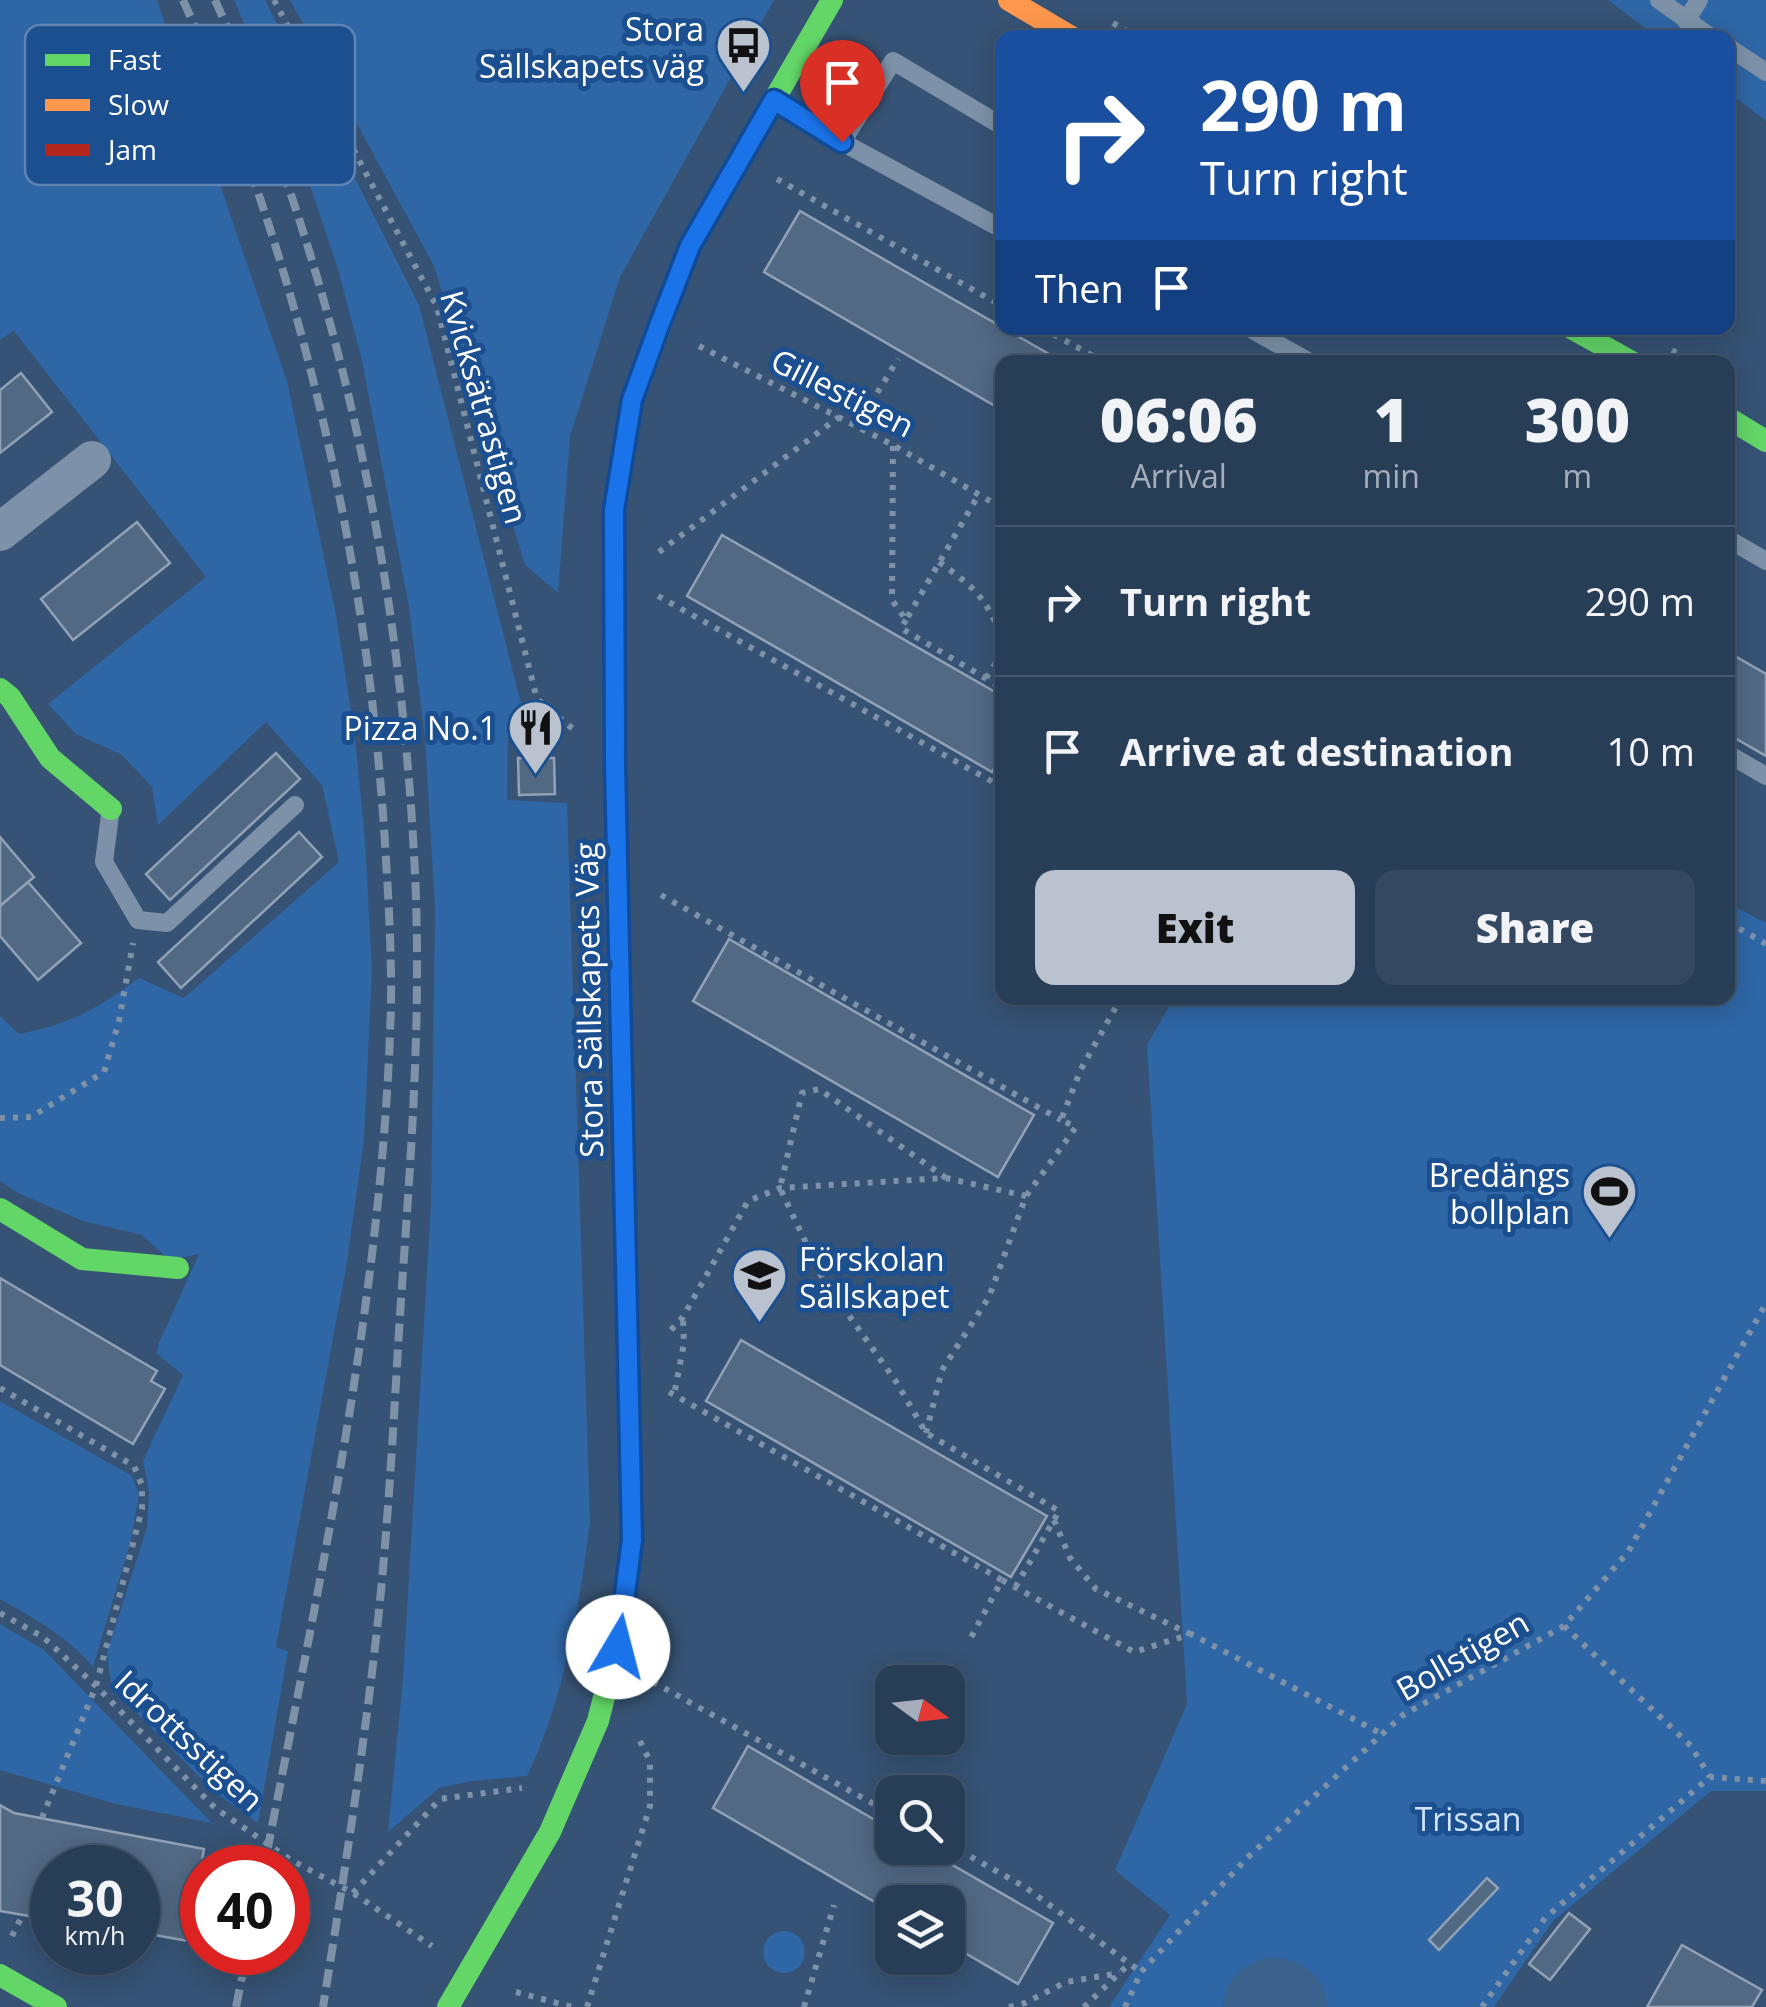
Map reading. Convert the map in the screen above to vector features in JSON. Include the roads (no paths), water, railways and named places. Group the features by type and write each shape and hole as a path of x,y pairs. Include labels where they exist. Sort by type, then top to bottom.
{"street":[{"name":"Stora Sällskapets Väg","path":"448,2007 573,1782 597,1724 614,1660 632,1540 615,764 614,510 632,400 690,246 832,0"},
{"path":"1009,0 1060,30"},
{"path":"1584,335 1619,355"},
{"path":"1735,424 1766,441"},
{"path":"0,532 92,460"},
{"path":"0,689 10,696 50,758 111,810"},
{"path":"0,1209 82,1259 178,1268"},
{"path":"0,1974 28,2001 56,2007"}],"lane":[{"path":"1659,0 1700,30"},
{"path":"1686,21 1699,0"},
{"path":"1735,52 1766,72"},
{"path":"842,142 893,61 995,122"},
{"path":"774,100 842,142 995,225"},
{"path":"1260,335 1297,355"},
{"path":"1735,543 1766,561"},
{"path":"1735,758 1766,776"},
{"path":"111,810 104,862 138,920 167,923 295,805"}],"railway":[{"path":"183,0 194,25"},
{"path":"215,0 225,25"},
{"path":"255,185 294,307 344,520 376,735 391,987 384,1140 359,1349 268,1845"},
{"path":"287,185 329,318 378,538 407,762 417,929 414,1094 386,1537 367,1710 323,2007"},
{"path":"236,2007 242,1975"}],"place":[{"name":"Stora Sällskapets väg","path":"743,95"},
{"name":"Pizza No.1","path":"536,776"},
{"name":"Bredängs bollplan","path":"1609,1241"},
{"name":"Förskolan Sällskapet","path":"760,1325"}],"park label":[{"name":"Trissan","path":"1468,1818"}]}
